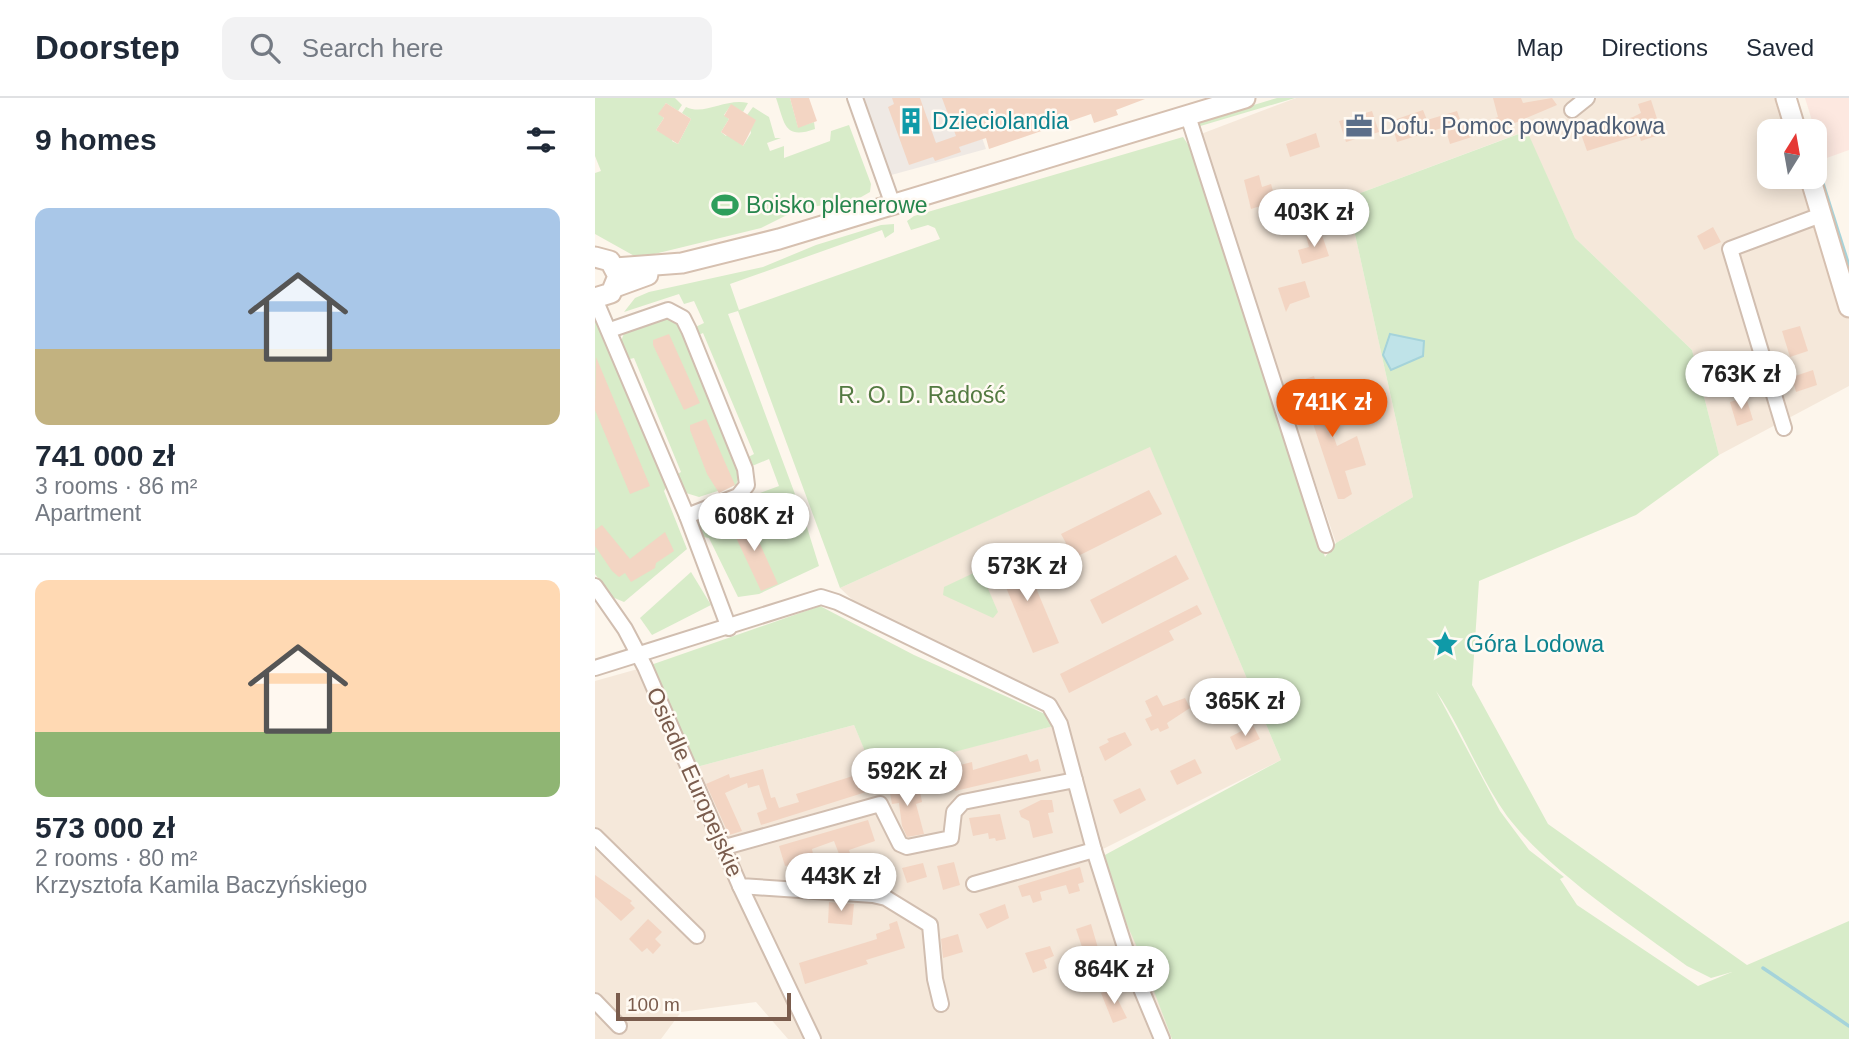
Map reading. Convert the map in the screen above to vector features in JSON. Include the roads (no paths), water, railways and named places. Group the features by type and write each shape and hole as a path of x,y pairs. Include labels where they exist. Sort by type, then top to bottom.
{"main road":[{"path":"596,256 606,259 606,289 682,263 893,205 1192,109 1245,98"},
{"path":"1786,98 1792,119"},
{"path":"1813,189 1849,307"}],"street":[{"path":"855,98 893,205"},
{"path":"1572,110 1587,98"},
{"path":"1192,109 1326,545"},
{"path":"1784,428 1730,249 1821,215"},
{"path":"606,289 610,330 687,516 729,628"},
{"path":"610,330 668,310 683,318 689,330 745,469 747,485 738,496 687,516"},
{"name":"Osiedle Europejskie","path":"595,586 639,655 740,886 886,898 930,925 935,979 941,1004"},
{"path":"595,668 729,628 813,598 837,602 1049,705 1061,724 1094,850 1129,960 1162,1039"},
{"path":"725,847 880,803 900,844 907,847 951,838 954,812 963,802 1075,780"},
{"path":"595,836 697,936"},
{"path":"974,884 1094,850"},
{"path":"740,886 813,1039"},
{"path":"595,1001 619,1026"}],"water":[{"path":"1390,334 1424,341 1423,356 1391,370 1383,355"}],"waterway":[{"path":"1825,189 1849,266"},
{"path":"1763,968 1849,1026"}],"place":[{"name":"Dzieciolandia","path":"911,121"},
{"name":"Dofu. Pomoc powypadkowa","path":"1359,126"},
{"name":"Boisko plenerowe","path":"725,205"},
{"name":"Góra Lodowa","path":"1445,644"}],"park label":[{"name":"R. O. D. Radość","path":"922,395"}]}
